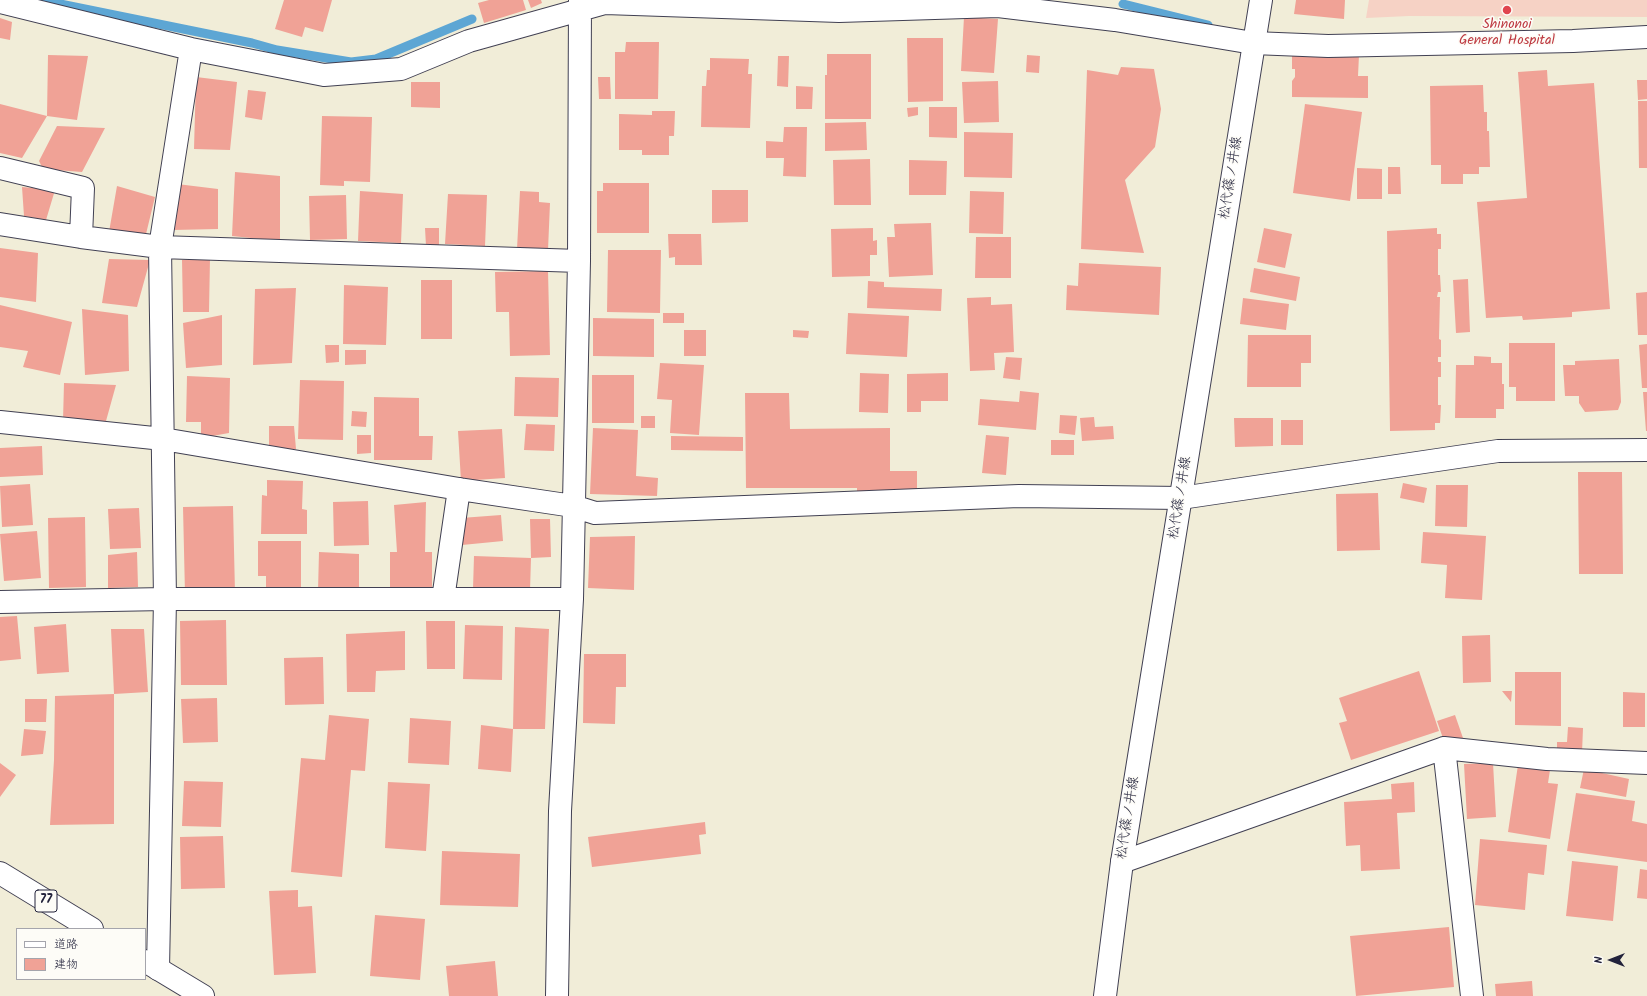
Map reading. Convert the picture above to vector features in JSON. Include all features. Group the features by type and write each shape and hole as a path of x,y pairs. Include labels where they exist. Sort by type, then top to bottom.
{"street":[{"name":"松代篠ノ井線","path":"1105,996 1122,862 1261,0"},
{"path":"0,2 191,49 324,75 401,69 469,41 580,5 605,3 839,11 998,6 1115,20 1254,42 1328,46 1573,41 1647,37"},
{"path":"557,996 560,811 572,599 579,261 580,5"},
{"path":"191,49 160,247 165,599 151,965 203,996"},
{"path":"0,168 83,188 81,237"},
{"path":"0,224 81,237 160,247 579,261"},
{"path":"0,422 163,439 459,489 573,506 595,513 1020,496 1181,498 1498,452 1647,450"},
{"path":"443,599 459,489"},
{"path":"0,602 165,599 572,599"},
{"path":"1122,862 1444,748 1546,759 1647,763"},
{"path":"1444,748 1472,996"},
{"name":"77","path":"0,873 90,928"}],"shaded area":[{"name":"Shinonoi General Hospital","path":"1369,0 1647,0 1647,17 1409,16 1366,18"}],"building":[{"path":"284,0 332,0 323,32 305,27 302,37 275,29"},
{"path":"489,0 523,0 526,10 484,23 478,3"},
{"path":"528,0 541,0 542,3 531,8"},
{"path":"1296,0 1345,0 1344,19 1294,14"},
{"path":"964,17 998,19 994,73 961,71"},
{"path":"0,18 12,22 10,40 0,38"},
{"path":"907,38 943,38 943,101 908,102"},
{"path":"626,42 659,42 658,99 615,99 615,52 625,52"},
{"path":"827,54 871,54 871,119 825,119 825,75 827,75"},
{"path":"1292,54 1359,55 1358,76 1368,76 1368,98 1292,97 1292,81 1295,77 1295,69 1292,69"},
{"path":"48,55 88,56 77,120 47,116"},
{"path":"1027,55 1040,56 1039,73 1026,72"},
{"path":"778,56 789,56 788,87 777,86"},
{"path":"710,58 749,59 748,74 752,74 750,128 701,127 702,86 706,86 707,70 710,70"},
{"path":"1121,67 1154,69 1161,109 1155,147 1125,180 1144,253 1081,249 1087,70 1118,75"},
{"path":"1547,70 1548,86 1594,83 1610,309 1572,312 1572,317 1523,320 1522,316 1486,318 1477,202 1527,198 1518,72"},
{"path":"196,77 237,82 230,150 194,149"},
{"path":"598,77 610,77 611,99 599,99"},
{"path":"1637,80 1647,80 1647,99 1638,100"},
{"path":"998,81 999,122 964,123 962,82"},
{"path":"411,82 440,82 440,108 411,107"},
{"path":"1483,85 1484,112 1487,112 1487,131 1489,131 1490,167 1479,167 1479,174 1463,174 1463,184 1441,184 1441,165 1431,165 1430,86"},
{"path":"796,86 813,87 812,109 796,109"},
{"path":"248,90 266,92 262,120 245,117"},
{"path":"1638,101 1647,101 1647,168 1639,168"},
{"path":"0,104 47,116 22,158 0,153"},
{"path":"1305,104 1362,112 1350,201 1293,193"},
{"path":"918,107 918,115 908,117 907,108"},
{"path":"929,107 957,107 957,138 929,137"},
{"path":"652,111 675,111 674,136 669,136 669,155 642,155 642,150 619,150 619,114 652,115"},
{"path":"322,116 372,117 370,182 344,181 344,186 320,185"},
{"path":"866,122 867,150 825,151 825,123"},
{"path":"57,126 105,128 82,172 43,169 39,161"},
{"path":"784,127 807,127 806,177 783,176 784,158 766,158 766,141 783,142"},
{"path":"964,132 1013,133 1012,178 964,177"},
{"path":"870,159 871,205 834,205 833,160"},
{"path":"909,160 947,161 946,195 909,195"},
{"path":"1388,167 1400,167 1401,194 1388,194"},
{"path":"1357,168 1382,169 1382,199 1357,199"},
{"path":"235,172 280,176 280,241 232,236"},
{"path":"603,183 649,183 649,233 597,233 597,191 603,191"},
{"path":"177,184 218,189 218,229 173,230"},
{"path":"117,186 155,197 146,234 109,232"},
{"path":"22,187 55,190 46,220 24,216"},
{"path":"712,190 748,190 748,222 712,223"},
{"path":"360,191 403,194 401,243 358,241"},
{"path":"520,191 539,192 539,202 550,203 548,250 517,249"},
{"path":"970,191 1004,192 1003,234 969,233"},
{"path":"448,194 487,195 485,246 445,244"},
{"path":"346,195 347,239 310,240 309,196"},
{"path":"931,223 933,275 889,277 887,237 895,237 894,224"},
{"path":"425,228 439,228 439,246 426,246"},
{"path":"873,228 873,241 877,240 877,255 870,255 870,276 832,277 831,229"},
{"path":"1264,228 1292,234 1285,268 1257,262"},
{"path":"1437,228 1437,234 1441,234 1441,249 1438,249 1438,275 1440,275 1441,292 1438,292 1437,297 1440,297 1439,339 1441,340 1441,357 1438,357 1438,362 1441,362 1441,377 1438,377 1438,405 1441,405 1440,423 1435,423 1435,430 1390,431 1387,231"},
{"path":"668,234 701,234 702,265 675,265 675,257 669,258"},
{"path":"976,237 1011,237 1011,278 975,278"},
{"path":"0,248 38,253 36,302 0,297"},
{"path":"608,250 661,250 660,313 607,312"},
{"path":"210,258 209,312 183,312 182,260"},
{"path":"109,259 150,260 137,307 102,303"},
{"path":"1079,263 1161,267 1159,315 1066,310 1067,285 1078,286"},
{"path":"1254,268 1300,277 1296,301 1250,292"},
{"path":"548,271 550,355 510,356 509,312 496,312 495,272"},
{"path":"1468,279 1470,332 1456,333 1453,280"},
{"path":"421,280 452,280 452,339 421,339"},
{"path":"868,281 884,282 884,287 942,289 941,311 867,308"},
{"path":"344,285 388,287 386,345 343,344"},
{"path":"296,288 292,363 253,365 255,289"},
{"path":"1647,292 1647,335 1638,335 1636,293"},
{"path":"991,297 991,305 1012,304 1014,352 994,353 995,370 970,371 967,298"},
{"path":"1243,298 1289,304 1286,330 1240,324"},
{"path":"0,305 72,322 60,375 23,367 28,351 0,347"},
{"path":"82,309 128,315 129,371 85,375"},
{"path":"663,313 684,313 684,323 663,323"},
{"path":"848,313 909,316 907,357 846,354"},
{"path":"222,315 222,365 186,368 183,323"},
{"path":"593,318 654,319 654,357 593,356"},
{"path":"684,330 706,330 706,356 684,356"},
{"path":"793,330 809,331 808,338 793,337"},
{"path":"1248,335 1311,335 1311,363 1301,363 1301,387 1247,387"},
{"path":"1509,343 1555,343 1555,401 1516,401 1516,387 1509,387"},
{"path":"1647,344 1647,388 1642,388 1639,345"},
{"path":"325,345 339,345 339,362 326,363"},
{"path":"345,350 366,350 366,364 345,365"},
{"path":"1474,356 1491,357 1491,363 1502,363 1504,409 1496,409 1496,418 1455,418 1456,365 1474,365"},
{"path":"1006,357 1022,358 1020,380 1003,378"},
{"path":"1619,359 1621,402 1618,410 1585,412 1579,403 1579,396 1565,396 1563,365 1575,365 1575,361"},
{"path":"660,363 704,365 699,435 670,433 672,400 657,399"},
{"path":"860,373 889,374 888,413 859,412"},
{"path":"948,373 948,401 921,401 921,412 907,412 907,374"},
{"path":"592,375 634,375 634,423 592,423"},
{"path":"187,376 230,378 229,433 201,438 201,422 186,422"},
{"path":"515,377 559,378 558,417 514,416"},
{"path":"300,380 344,381 343,440 298,439"},
{"path":"64,383 116,385 106,421 63,421"},
{"path":"1020,391 1039,393 1036,430 978,425 980,399 1019,402"},
{"path":"1643,392 1647,392 1647,431 1646,431"},
{"path":"745,393 789,393 790,429 890,428 890,471 917,471 917,499 857,499 857,488 746,488"},
{"path":"374,397 419,398 419,436 433,436 432,460 374,460"},
{"path":"352,411 367,412 366,427 351,426"},
{"path":"1060,415 1077,416 1075,435 1059,433"},
{"path":"641,416 655,416 655,428 641,428"},
{"path":"1094,417 1095,427 1113,426 1114,439 1082,441 1080,418"},
{"path":"1234,418 1273,418 1273,446 1235,447"},
{"path":"1281,420 1303,420 1303,445 1281,445"},
{"path":"526,424 555,425 554,451 524,450"},
{"path":"269,426 294,426 296,449 269,449"},
{"path":"593,428 638,430 636,476 658,478 657,496 590,494"},
{"path":"502,429 505,478 461,481 458,431"},
{"path":"357,435 371,435 371,453 357,454"},
{"path":"986,435 1009,437 1006,475 982,473"},
{"path":"671,436 743,437 743,451 671,450"},
{"path":"1051,440 1074,440 1074,455 1051,455"},
{"path":"42,446 43,475 0,477 0,448"},
{"path":"1578,472 1622,472 1623,574 1579,574"},
{"path":"267,480 303,481 302,509 307,510 307,534 261,534 262,495 267,496"},
{"path":"1403,483 1427,488 1424,503 1400,498"},
{"path":"30,484 33,525 2,527 0,486"},
{"path":"1436,485 1468,485 1467,527 1435,526"},
{"path":"1378,493 1380,550 1337,551 1336,494"},
{"path":"368,501 369,545 334,546 333,502"},
{"path":"426,502 425,552 432,552 432,591 390,591 390,552 397,552 394,505"},
{"path":"233,506 235,593 185,594 183,507"},
{"path":"139,508 141,548 110,549 108,509"},
{"path":"501,515 503,541 462,545 461,518"},
{"path":"85,517 86,587 49,588 48,518"},
{"path":"530,519 550,519 551,557 531,558"},
{"path":"37,531 41,578 4,581 0,534"},
{"path":"1423,532 1486,536 1482,600 1445,598 1447,565 1421,563"},
{"path":"635,536 634,590 588,588 590,537"},
{"path":"258,541 301,541 301,591 266,591 266,576 258,576"},
{"path":"137,552 138,587 108,588 108,555"},
{"path":"319,552 359,554 359,590 318,591"},
{"path":"474,556 531,558 530,591 473,589"},
{"path":"17,616 21,659 0,661 0,617"},
{"path":"226,620 227,685 181,685 180,621"},
{"path":"426,621 455,621 455,669 427,669"},
{"path":"66,624 69,672 37,674 34,627"},
{"path":"465,625 503,626 502,680 463,679"},
{"path":"515,627 549,629 545,729 513,729"},
{"path":"111,629 144,629 148,692 114,694"},
{"path":"405,631 405,670 376,671 375,692 347,692 346,634"},
{"path":"1490,635 1491,682 1463,683 1462,636"},
{"path":"584,654 626,654 626,687 616,687 615,724 583,723"},
{"path":"323,657 324,704 285,705 284,658"},
{"path":"1419,671 1439,731 1351,760 1339,723 1347,721 1339,698"},
{"path":"1515,672 1561,672 1561,726 1515,725"},
{"path":"1502,691 1512,691 1511,702"},
{"path":"1623,692 1645,693 1645,727 1623,727"},
{"path":"114,694 114,824 50,825 54,760 55,696"},
{"path":"217,698 218,742 183,743 181,699"},
{"path":"25,699 47,699 46,722 25,722"},
{"path":"329,715 369,719 365,771 351,770 342,877 291,872 301,758 325,760"},
{"path":"1455,715 1463,738 1445,744 1437,721"},
{"path":"410,718 451,721 449,765 408,763"},
{"path":"481,725 513,729 511,772 478,769"},
{"path":"1568,727 1583,728 1582,753 1557,752 1557,742 1567,742"},
{"path":"24,729 46,731 43,754 21,756"},
{"path":"0,763 16,775 0,797"},
{"path":"1493,763 1496,817 1467,819 1464,764"},
{"path":"1518,765 1550,770 1548,783 1558,784 1550,839 1508,832"},
{"path":"1584,769 1629,779 1626,797 1580,788"},
{"path":"184,781 223,782 221,827 182,826"},
{"path":"388,782 430,784 426,851 385,848"},
{"path":"1414,782 1415,812 1397,813 1400,869 1361,871 1360,845 1346,846 1344,802 1392,799 1391,784"},
{"path":"1576,793 1635,801 1632,821 1647,824 1647,862 1567,851"},
{"path":"705,822 706,834 699,835 701,854 592,867 588,837"},
{"path":"223,836 225,888 181,889 180,837"},
{"path":"1480,839 1547,845 1544,875 1528,873 1525,910 1475,905"},
{"path":"442,851 520,854 518,907 440,905"},
{"path":"1572,861 1618,866 1613,921 1566,916"},
{"path":"1640,869 1647,870 1647,899 1637,898"},
{"path":"298,890 298,907 312,906 316,973 274,975 269,891"},
{"path":"375,915 425,919 420,980 370,976"},
{"path":"1449,927 1454,987 1356,996 1350,936"},
{"path":"495,961 498,996 449,996 446,966"},
{"path":"1532,981 1533,996 1496,996 1495,984"}],"waterway":[{"path":"41,0 252,43 277,50 351,62 376,59 472,19"},
{"path":"1123,4 1208,25"}],"place":[{"name":"Shinonoi General Hospital","path":"1507,10"}]}
